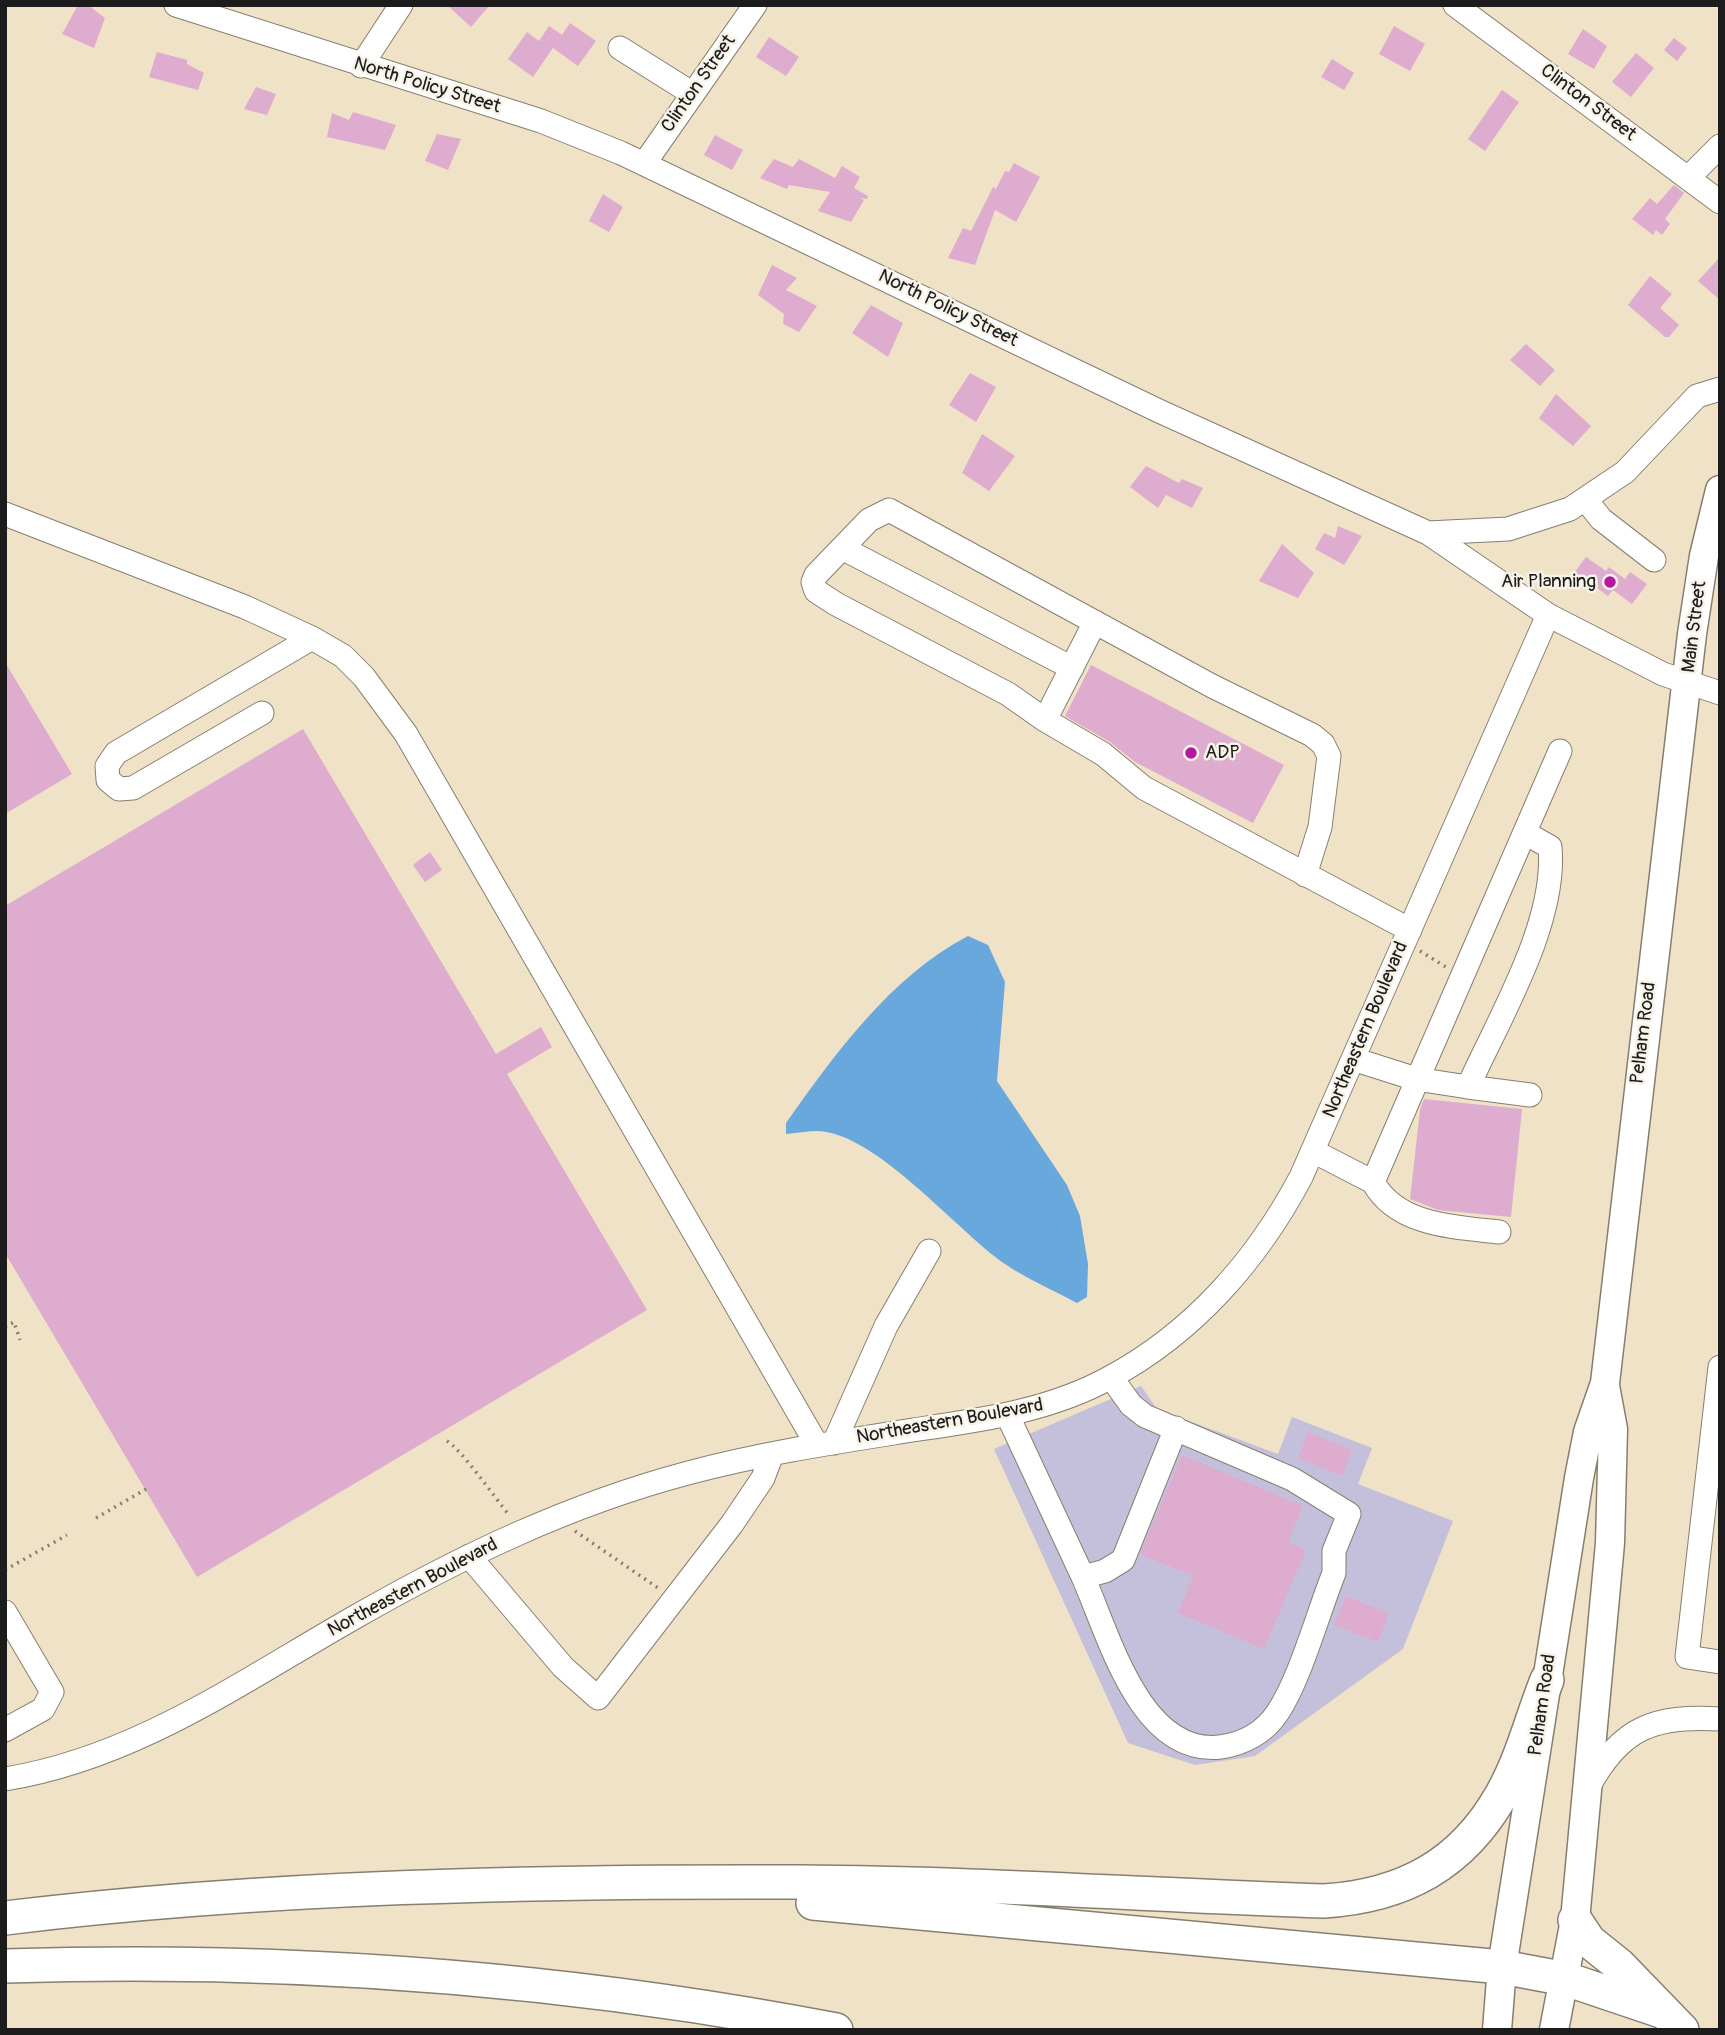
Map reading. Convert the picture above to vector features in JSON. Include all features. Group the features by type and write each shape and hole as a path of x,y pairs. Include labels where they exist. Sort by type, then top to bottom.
{"highway":[{"path":"5,1918 307,1892 802,1882 1324,1901 1354,1899 1388,1892 1414,1881 1439,1866 1463,1846 1503,1793 1547,1680"},
{"path":"524,1886 674,1890 1502,1967 1566,1979 1671,2020"},
{"path":"1575,1920 1589,1941 1619,1965 1671,2020"},
{"path":"5,1966 258,1964 448,1975 656,1999 836,2030"}],"main road":[{"name":"Main Street","path":"1688,683 1704,556 1720,490"},
{"name":"Pelham Road","path":"1497,2030 1502,1967 1579,1478 1588,1432 1605,1383 1643,1036 1688,683"},
{"name":"Pelham Road","path":"1554,2030 1566,1979 1575,1920 1614,1472 1613,1429 1605,1383"}],"street":[{"name":"North Policy Street","path":"176,5 361,66 541,121 644,164 1159,411 1428,533 1548,615 1649,667 1720,693"},
{"path":"361,66 401,5"},
{"name":"Clinton Street","path":"644,164 755,5"},
{"name":"Clinton Street","path":"1455,5 1720,202"},
{"path":"620,48 693,94"},
{"path":"1688,178 1720,146"},
{"path":"1428,533 1508,529 1554,516 1586,500 1625,472 1697,396 1720,389"},
{"path":"1586,500 1601,519 1654,560"},
{"path":"1305,874 1320,827 1329,756 1323,744 1312,735 1095,622 889,510 869,520 816,575 813,582 816,591 861,619 1008,694 1045,720 1103,754 1144,788 1305,874 1414,940"},
{"path":"5,514 245,607 312,638 343,656 364,677 406,734 826,1444"},
{"path":"842,548 1072,668"},
{"name":"Northeastern Boulevard","path":"5,1779 69,1766 150,1733 469,1556 607,1498 687,1473 772,1454 1007,1415 1061,1400 1111,1377 1172,1337 1236,1275 1287,1203 1353,1059 1414,940 1548,615"},
{"path":"1045,720 1095,622"},
{"path":"262,713 133,789 119,789 108,780 107,766 116,753 312,638"},
{"path":"1373,1182 1560,751"},
{"path":"1468,1087 1531,948 1548,898 1550,847 1525,833"},
{"path":"1353,1059 1416,1079 1530,1095"},
{"path":"1313,1151 1373,1182 1387,1201 1417,1219 1499,1232"},
{"path":"826,1444 886,1326 929,1251"},
{"path":"1007,1415 1142,1706 1152,1720 1174,1738 1201,1747 1226,1746 1255,1735 1278,1712 1334,1573 1335,1551 1349,1514 1292,1479 1138,1411 1111,1377"},
{"path":"1719,1382 1687,1657 1720,1662"},
{"path":"1083,1577 1105,1571 1123,1560 1176,1428"},
{"path":"469,1556 563,1667 598,1698 732,1524 764,1479 772,1454"},
{"path":"5,1612 52,1692 43,1709 7,1724"},
{"path":"1585,1792 1611,1752 1636,1730 1673,1719 1720,1719"}],"path":[{"path":"1414,940 1434,961"},
{"path":"5,1327 14,1322 20,1340"},
{"path":"447,1441 460,1450 473,1473 510,1517"},
{"path":"96,1518 146,1489"},
{"path":"574,1531 652,1584"},
{"path":"5,1570 67,1535"}],"shaded area":[{"path":"1141,1386 1157,1409 1278,1454 1292,1417 1372,1448 1358,1484 1453,1521 1403,1649 1255,1756 1195,1765 1128,1743 994,1449"}],"water":[{"path":"968,936 988,945 1005,982 997,1081 1067,1185 1080,1216 1088,1264 1087,1297 1077,1303 1005,1264 890,1165 865,1148 841,1136 818,1131 786,1134 786,1123 824,1070 866,1019 914,972"}],"building":[{"path":"78,5 88,5 105,18 94,48 62,34"},
{"path":"447,5 490,5 471,27"},
{"path":"570,23 596,41 578,66 553,48 533,77 508,59 527,32 539,41 549,26 562,35"},
{"path":"1394,26 1425,44 1410,71 1379,54"},
{"path":"1583,29 1607,46 1594,69 1568,54"},
{"path":"769,37 799,57 786,76 756,57"},
{"path":"1674,38 1687,48 1677,61 1664,50"},
{"path":"157,52 187,60 187,64 204,73 198,90 149,77"},
{"path":"1636,53 1654,68 1631,97 1612,82"},
{"path":"1332,59 1354,73 1344,90 1321,77"},
{"path":"256,87 276,94 267,115 244,109"},
{"path":"1502,90 1519,102 1485,151 1468,139"},
{"path":"353,112 396,125 385,150 327,137 332,113 349,120"},
{"path":"437,134 461,139 448,170 425,161"},
{"path":"715,135 743,150 732,170 704,155"},
{"path":"774,159 793,167 799,159 835,178 842,166 860,177 854,188 868,196 867,199 859,198 864,200 851,222 818,211 830,192 789,185 787,189 760,178"},
{"path":"1014,163 1040,177 1016,222 995,210 975,265 948,258 963,228 971,231 993,187 996,189 1005,171 1009,172"},
{"path":"1674,185 1684,193 1665,219 1670,224 1662,235 1656,230 1653,235 1632,219 1650,198 1657,204"},
{"path":"603,194 623,207 609,232 589,221"},
{"path":"1720,257 1720,300 1698,281"},
{"path":"772,265 797,278 786,290 817,306 799,332 783,324 784,314 758,295"},
{"path":"1650,276 1672,294 1660,308 1679,325 1669,337 1665,337 1628,305"},
{"path":"871,305 903,323 888,357 852,333"},
{"path":"1526,344 1555,370 1540,386 1510,360"},
{"path":"970,373 996,387 976,422 949,405"},
{"path":"1556,394 1591,426 1573,446 1539,418"},
{"path":"982,434 1015,456 989,491 962,473"},
{"path":"1146,466 1179,483 1182,479 1203,488 1192,508 1166,495 1158,508 1130,487"},
{"path":"1338,526 1362,536 1344,565 1315,549 1324,533 1335,538"},
{"path":"1282,544 1314,573 1298,598 1259,581"},
{"name":"Air Planning","path":"1586,557 1606,571 1609,567 1625,579 1630,572 1647,584 1632,604 1613,590 1608,596 1597,588 1593,593 1571,577"},
{"path":"5,662 72,774 5,814"},
{"path":"1091,665 1284,765 1253,823 1135,762 1110,742 1065,716"},
{"path":"303,729 496,1054 541,1027 552,1047 507,1074 647,1310 197,1577 5,1253 5,906"},
{"path":"430,852 442,870 425,882 413,865"},
{"path":"1424,1099 1522,1109 1511,1217 1438,1210 1410,1199 1420,1110"},
{"path":"1308,1432 1352,1450 1342,1476 1298,1458"},
{"path":"1182,1455 1303,1506 1288,1542 1306,1550 1264,1649 1178,1613 1193,1576 1140,1554"},
{"path":"1346,1596 1389,1614 1378,1642 1334,1625"}],"place":[{"name":"Air Planning","path":"1610,582"},
{"name":"ADP","path":"1191,753"}]}
